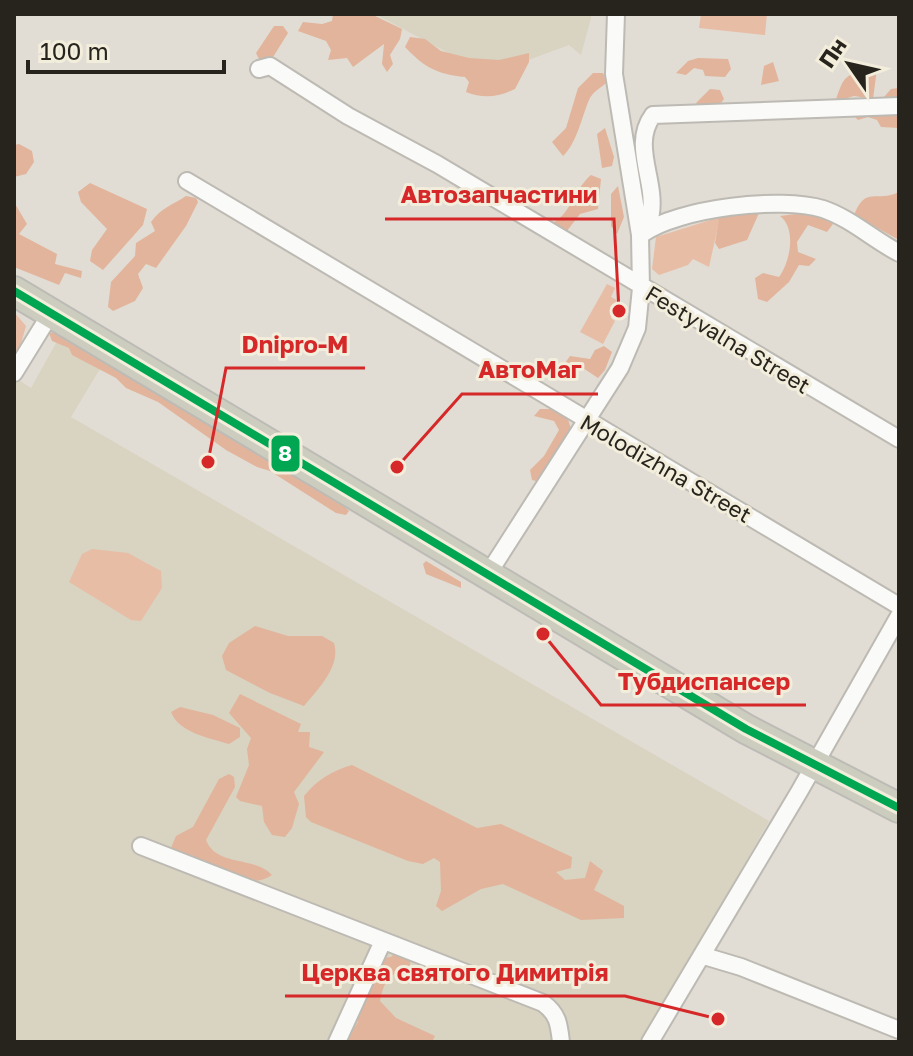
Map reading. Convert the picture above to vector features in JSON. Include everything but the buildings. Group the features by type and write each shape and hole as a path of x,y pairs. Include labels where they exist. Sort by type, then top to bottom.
{"highway":[{"path":"14,291 746,729 899,808"}],"street":[{"path":"488,574 620,368 637,328 641,288 640,235 614,74 616,14"},
{"name":"Festyvalna Street","path":"264,67 621,271 641,288 899,439"},
{"path":"640,235 651,212 643,142 645,126 653,115 725,109 899,106"},
{"name":"Molodizhna Street","path":"187,181 899,606"},
{"path":"640,235 665,221 719,208 809,207 836,215 899,253"},
{"path":"14,373 51,313"},
{"path":"650,1042 704,956 899,616"},
{"path":"141,846 543,1003 554,1011 559,1022 561,1042"},
{"path":"337,1042 383,941"},
{"path":"704,956 741,967 899,1030"}],"shaded area":[{"path":"333,14 371,14 402,29 390,55 393,64 387,72 382,64 384,44 353,67 347,58 328,60 331,50 326,41 298,31 303,22 322,24 332,21"},
{"path":"375,14 592,14 581,55 569,45 504,69 454,56"},
{"path":"701,14 767,14 765,35 699,28"},
{"path":"274,26 283,26 288,33 270,62 262,65 256,53"},
{"path":"410,37 425,39 441,51 469,58 499,60 529,53 529,62 515,89 497,95 479,96 466,92 469,82 465,77 439,72 419,60 405,47"},
{"path":"698,58 728,59 731,69 725,77 705,76 703,70 694,68 686,75 676,73 688,61"},
{"path":"773,62 779,81 761,85 764,66"},
{"path":"867,66 877,69 873,99 854,96 835,102 845,79"},
{"path":"593,73 603,73 607,82 590,97 576,137 563,156 552,142 566,128 578,88"},
{"path":"899,88 899,128 881,127 877,120 868,117 858,120 851,113 888,106 884,97 891,89"},
{"path":"710,89 720,90 724,99 718,107 698,108 696,103"},
{"path":"605,128 614,157 612,166 602,168 597,134"},
{"path":"19,144 32,151 34,162 26,174 14,177 14,145"},
{"path":"591,175 601,179 598,209 580,214 567,231 558,231 554,222 565,213"},
{"path":"90,183 147,209 143,225 103,270 90,261 92,250 107,229 81,202 78,192"},
{"path":"618,186 624,217 617,234 611,226 611,194"},
{"path":"899,192 899,240 854,215 867,197"},
{"path":"186,196 196,198 198,202 186,226 156,268 146,264 138,274 143,288 135,301 113,311 108,307 111,282 135,256 136,243 155,231 151,222 155,217"},
{"path":"14,202 27,224 19,234 57,254 55,264 82,271 81,278 65,273 59,285 14,267"},
{"path":"750,210 759,213 747,240 719,249 715,243 720,213"},
{"path":"819,211 833,224 827,232 808,225 797,242 798,252 816,259 809,266 799,265 789,282 767,302 758,299 755,278 763,273 779,277 789,255 789,229 780,216"},
{"path":"720,217 709,267 693,259 688,265 659,275 652,269 656,237"},
{"path":"607,284 615,288 611,297 617,300 611,318 615,321 603,344 580,332"},
{"path":"14,312 26,326 20,347 14,353"},
{"path":"71,316 115,344 71,417 769,821 644,1042 14,1042 14,377 31,388"},
{"path":"56,332 281,465 349,511 346,515 336,513 270,471 226,450 158,402 126,388 116,378 72,355 69,348 52,341 49,333"},
{"path":"604,346 612,352 598,378 577,364 553,380 570,356 590,359 595,350"},
{"path":"540,409 550,409 568,419 571,429 540,482 532,480 530,470 544,456 559,430 554,421 534,416"},
{"path":"92,549 128,553 161,571 162,588 141,621 131,620 69,582 82,554"},
{"path":"426,561 461,582 461,588 426,574 423,564"},
{"path":"255,626 288,636 322,636 334,643 332,668 304,706 270,693 226,670 222,656 229,643"},
{"path":"240,694 301,724 298,732 310,732 309,747 324,752 294,792 299,804 292,828 285,837 272,835 264,822 262,806 240,801 236,797 249,765 247,749 251,738 229,713"},
{"path":"180,707 213,715 240,728 240,737 229,744 188,730 171,712"},
{"path":"352,765 477,828 501,824 572,857 571,868 556,872 565,880 585,878 590,861 603,871 594,890 624,906 624,918 581,920 503,884 481,889 442,911 436,906 441,891 440,862 434,858 423,864 408,861 311,822 306,817 304,796 309,790 326,776"},
{"path":"229,774 234,777 235,787 206,840 218,854 256,865 272,875 261,880 249,881 223,875 174,853 171,848 176,836 193,827 219,779"},
{"path":"396,952 411,959 409,969 388,979 380,1001 396,1018 435,1036 432,1042 346,1042 358,1022 354,1009 375,959 391,957"}],"transit line":[{"name":"8","path":"14,291 746,729 899,808"}],"place":[{"name":"Автозапчастини","path":"619,311"},
{"name":"Dnipro-M","path":"208,462"},
{"name":"АвтоМаг","path":"397,467"},
{"name":"Тубдиспансер","path":"543,634"},
{"name":"Церква святого Димитрія","path":"718,1019"}]}
